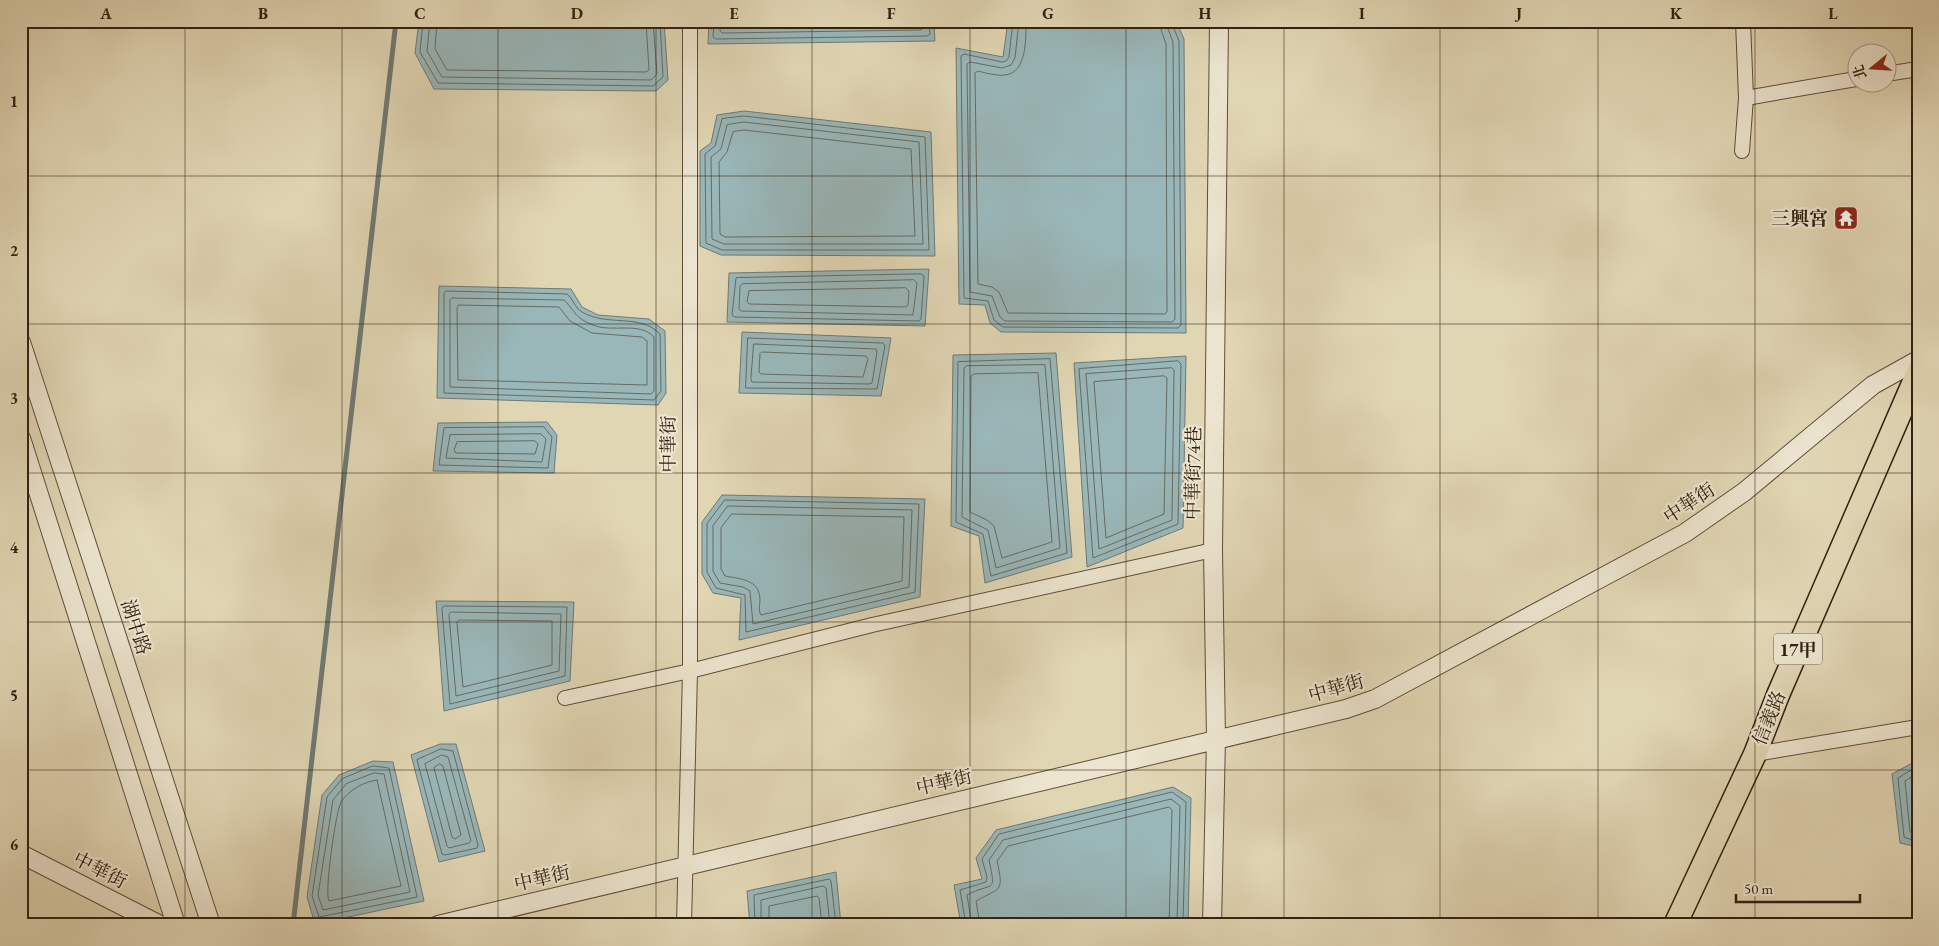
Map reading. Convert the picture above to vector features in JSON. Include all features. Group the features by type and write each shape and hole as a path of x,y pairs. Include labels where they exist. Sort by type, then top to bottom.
{"main road":[{"name":"信義路","path":"1675,925 1755,754 1778,695 1918,372"}],"street":[{"name":"中華街","path":"684,925 690,671 690,21"},
{"name":"中華街74巷","path":"1212,925 1216,739 1213,550 1219,21"},
{"path":"1742,151 1746,98 1743,21"},
{"path":"1896,72 1918,69"},
{"path":"1746,98 1846,81"},
{"name":"湖中路","path":"21,342 211,925"},
{"name":"中華街","path":"438,925 1346,709 1376,699 1685,533 1744,492 1873,385 1918,360"},
{"path":"21,438 176,925"},
{"path":"565,698 690,671 872,625 1213,550"},
{"path":"1755,754 1918,727"},
{"name":"中華街","path":"21,854 160,925"}],"water":[{"path":"419,21 664,21 668,80 656,91 434,89 415,53"},
{"path":"709,21 934,21 935,41 708,44"},
{"path":"1008,21 1176,21 1184,39 1186,333 1001,332 990,323 985,305 959,304 956,48 1003,57"},
{"path":"744,111 931,132 935,256 721,255 700,246 700,151 711,143 717,115"},
{"path":"929,269 925,326 727,322 729,273"},
{"path":"439,286 571,289 582,307 598,315 649,319 665,331 666,393 658,405 437,398"},
{"path":"742,332 891,338 881,396 739,393"},
{"path":"1056,353 1072,557 985,583 979,536 951,526 953,355"},
{"path":"1186,356 1183,528 1087,567 1074,363"},
{"path":"547,422 557,435 554,473 433,471 438,423"},
{"path":"722,495 925,499 920,597 739,640 741,598 713,593 702,574 702,522"},
{"path":"436,601 574,602 570,681 444,711"},
{"path":"440,744 456,744 485,851 439,862 411,755"},
{"path":"1918,760 1918,847 1900,843 1892,774"},
{"path":"373,761 393,762 424,901 315,924 307,897 322,795 339,775"},
{"path":"1173,787 1191,798 1188,925 961,925 954,885 982,879 976,858 996,830"},
{"path":"836,872 841,925 750,925 747,891"}],"waterway":[{"path":"293,925 396,21"}],"place":[{"name":"三興宮","path":"1846,218"}]}
